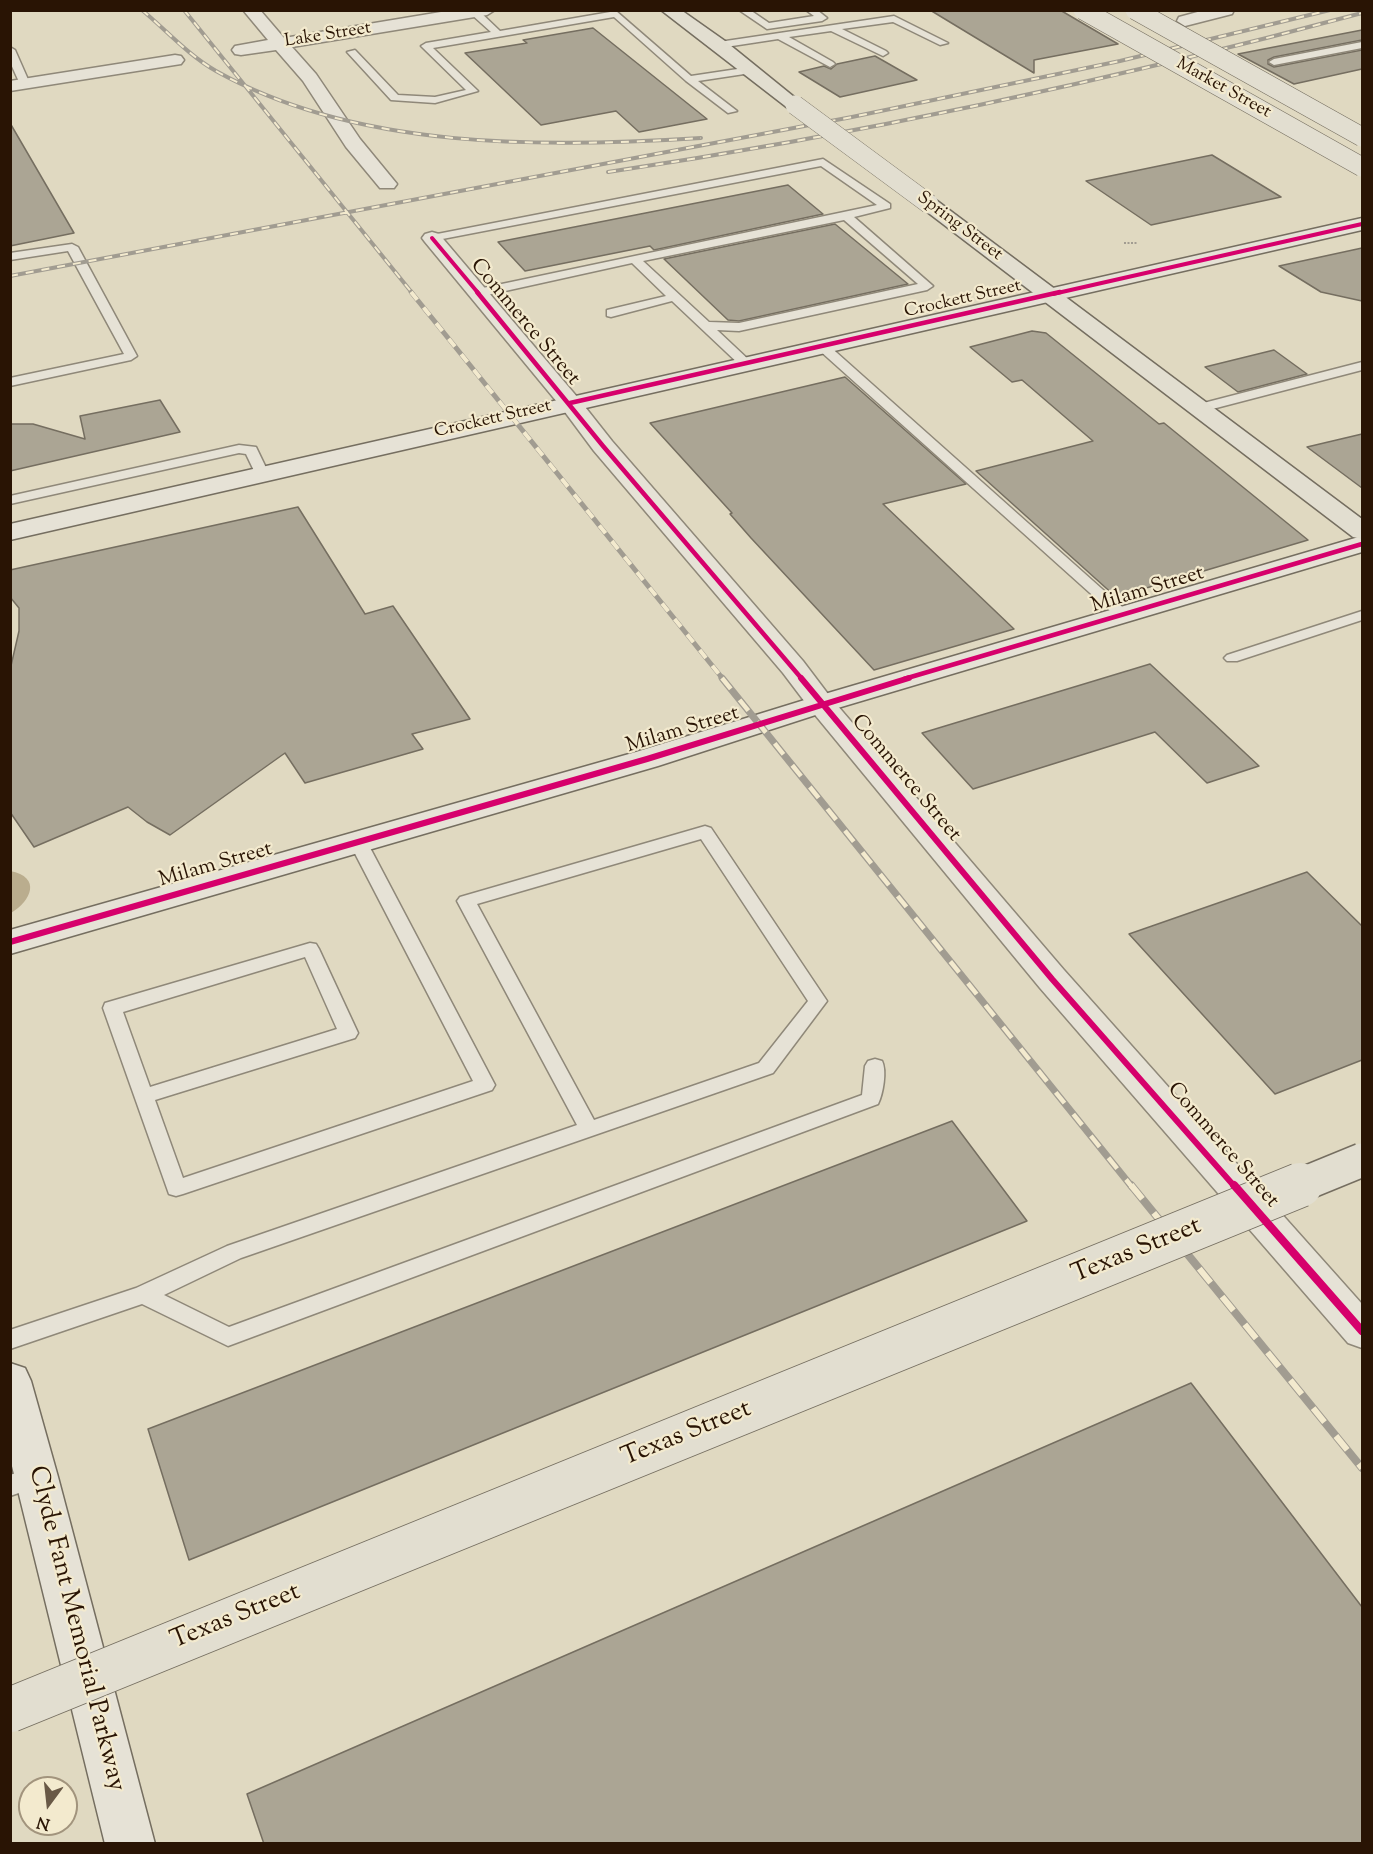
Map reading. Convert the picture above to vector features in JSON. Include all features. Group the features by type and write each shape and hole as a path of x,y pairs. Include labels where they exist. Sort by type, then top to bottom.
{"main road":[{"name":"Spring Street","path":"669,10 719,45 1197,409 1362,531"},
{"name":"Market Street","path":"1083,10 1362,167"},
{"name":"Market Street","path":"1135,10 1362,137"},
{"name":"Texas Street","path":"10,1710 1362,1160"}],"street":[{"path":"251,10 310,78 352,143 387,184"},
{"path":"1185,21 1226,10"},
{"name":"Lake Street","path":"241,50 481,11"},
{"path":"18,85 175,60"},
{"name":"Crockett Street","path":"10,532 1362,224"},
{"name":"Commerce Street","path":"432,238 570,403 603,446 793,667 821,704 1052,979 1362,1331"},
{"name":"Milam Street","path":"10,942 647,759 821,704 1362,544"},
{"name":"Clyde Fant Memorial Parkway","path":"10,1381 24,1482 130,1844"}],"lane":[{"path":"743,10 779,36 830,64"},
{"path":"767,26 822,18 810,10"},
{"path":"481,11 498,34"},
{"path":"352,51 395,98 435,100 473,91 426,46 602,20 616,15 690,79 732,111"},
{"path":"719,45 894,19 943,43"},
{"path":"832,28 883,53"},
{"path":"626,38 650,43"},
{"path":"1274,62 1362,45"},
{"path":"10,50 18,85"},
{"path":"690,79 751,70"},
{"path":"432,238 823,162 886,206 477,293"},
{"path":"707,326 739,327 927,286 846,216"},
{"path":"10,258 72,246 131,356 10,382"},
{"path":"634,259 746,364"},
{"path":"611,313 676,297"},
{"path":"824,346 1124,616"},
{"path":"1197,409 1362,366"},
{"path":"10,501 239,448 251,450 262,474"},
{"path":"1232,658 1362,615"},
{"path":"10,1340 143,1295 234,1252 590,1130 766,1068 818,1001 705,832 466,901 590,1130"},
{"path":"143,1096 348,1033 309,949 112,1008 143,1096 176,1188 485,1085 358,842"},
{"path":"143,1295 228,1337 871,1099 875,1066"}],"shaded area":[{"path":"10,871 20,874 30,884 28,896 11,913"}],"building":[{"path":"930,10 1060,10 1118,44 1034,60 1034,73"},
{"path":"593,28 707,119 639,132 616,111 541,125 465,53 527,43 523,40"},
{"path":"1362,30 1362,40 1268,60 1268,64 1274,67 1362,50 1362,69 1294,84 1238,54"},
{"path":"875,56 917,80 840,97 799,72 824,66 831,69 837,64"},
{"path":"10,123 74,233 10,246"},
{"path":"1212,155 1281,197 1151,225 1086,181"},
{"path":"788,185 823,214 654,250 650,246 525,271 498,242"},
{"path":"835,224 908,284 739,321 728,320 664,259"},
{"path":"1362,248 1362,301 1321,292 1279,266"},
{"path":"1032,331 1046,333 1159,424 1164,423 1308,540 1116,597 976,471 1093,441 1022,380 1012,382 970,347"},
{"path":"1274,350 1307,374 1238,392 1205,367"},
{"path":"845,377 966,484 883,504 1014,629 874,670 751,538 730,514 732,513 650,423"},
{"path":"160,400 180,432 10,471 10,424 33,424 85,439 80,416"},
{"path":"1362,434 1362,488 1307,447"},
{"path":"298,507 365,614 393,606 470,719 412,734 423,749 305,783 285,753 170,835 147,822 128,807 34,847 10,812 10,670 19,631 19,608 10,597 10,570"},
{"path":"1150,664 1259,766 1207,783 1155,732 973,789 922,733"},
{"path":"1307,872 1362,926 1362,1060 1275,1094 1129,934"},
{"path":"952,1121 1027,1221 189,1560 148,1429"},
{"path":"1191,1383 1362,1607 1362,1844 264,1844 247,1794"}],"railway":[{"path":"142,10 206,65 244,84"},
{"path":"184,10 244,84"},
{"path":"347,212 852,117 1120,61 1330,10"},
{"path":"608,172 893,123 1175,61 1362,13"},
{"path":"244,84 271,97 329,116 390,130 452,138 579,143 701,138"},
{"path":"244,84 347,212"},
{"path":"10,276 347,212"},
{"path":"347,212 413,294"},
{"path":"411,292 723,679"},
{"path":"722,678 1132,1187"},
{"path":"1131,1185 1362,1468"}],"cycle path":[{"path":"570,403 1362,224"},
{"path":"432,238 570,403 603,446 793,667 821,704 1052,979 1362,1331"},
{"path":"10,942 647,759 821,704 1362,544"}]}
